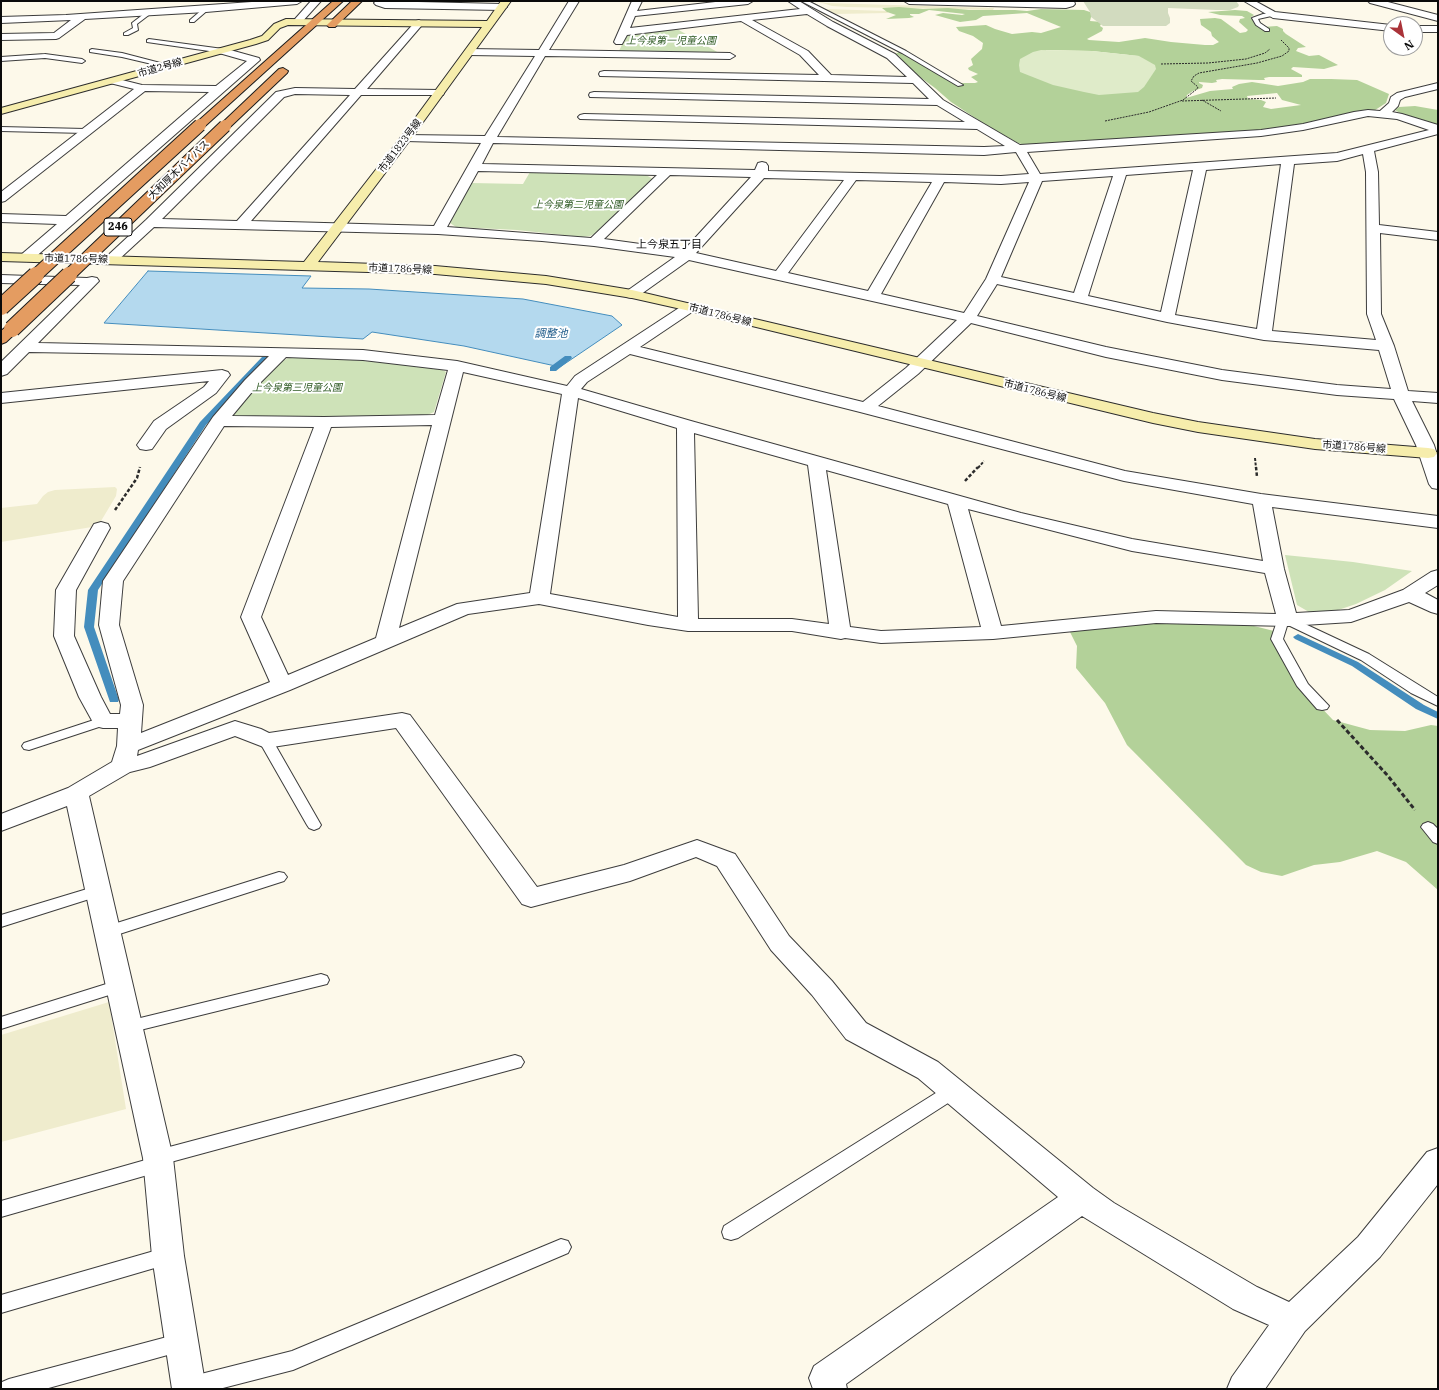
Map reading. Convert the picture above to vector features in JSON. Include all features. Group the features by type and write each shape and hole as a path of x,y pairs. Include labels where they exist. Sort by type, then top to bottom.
{"highway":[{"name":"大和厚木バイパス","path":"1,307 338,1"},
{"path":"323,33 357,1"},
{"name":"大和厚木バイパス","path":"6,334 288,66"}],"street":[{"path":"1,20 83,16 101,11 151,11 187,6 206,10 247,3 298,1"},
{"path":"298,21 316,1"},
{"path":"438,230 489,140 574,1"},
{"path":"572,142 637,1"},
{"path":"632,14 748,1"},
{"path":"793,1 808,12 891,56 940,102 977,126 1020,150 1038,178"},
{"path":"909,1 1066,5 1070,4 1069,1"},
{"path":"1249,1 1273,15 1383,27"},
{"path":"1373,1 1438,18"},
{"path":"381,2 385,5 504,4"},
{"path":"335,21 489,24 504,4"},
{"path":"624,32 808,12"},
{"path":"1,37 56,36 83,16"},
{"path":"1,32 20,19"},
{"path":"743,19 804,53 829,79"},
{"name":"市道2号線","path":"1,111 169,66 265,38 281,24 298,21 335,21"},
{"path":"241,225 418,22"},
{"name":"市道1823号線","path":"308,266 406,138 489,24"},
{"path":"679,26 691,34"},
{"path":"1423,30 1438,29"},
{"path":"711,45 730,56 747,76"},
{"path":"28,257 219,89 255,60 223,51"},
{"path":"469,52 730,56"},
{"path":"604,74 916,80"},
{"path":"114,81 142,88 219,89"},
{"path":"1384,114 1394,104 1395,98 1401,95 1438,86"},
{"path":"1,198 142,88"},
{"path":"111,259 151,223 280,94 288,92 439,93"},
{"path":"594,95 940,102"},
{"path":"1401,95 1423,100"},
{"path":"406,138 984,151 1020,150 1261,133 1303,127 1359,114 1384,114 1404,117 1438,130"},
{"path":"584,117 977,126"},
{"path":"475,167 1001,180 1337,157 1438,130"},
{"path":"632,294 687,255 761,174 766,147"},
{"path":"1368,149 1372,172 1374,228 1374,314 1386,346 1401,396 1433,454 1438,484"},
{"path":"1264,335 1288,160"},
{"path":"1167,318 1200,166"},
{"path":"1080,298 1121,171"},
{"path":"594,242 666,172"},
{"path":"780,275 852,176"},
{"path":"872,297 940,178"},
{"path":"866,408 921,363 968,318 993,279 1038,178"},
{"path":"1,218 69,220"},
{"path":"151,223 438,230 594,242 687,255 968,318 1106,352 1222,375 1266,382 1401,396 1438,398"},
{"path":"1374,228 1438,236"},
{"name":"市道1786号線","path":"1,256 473,272 546,280 632,294 690,307 1106,408 1198,427 1315,444 1433,454"},
{"path":"1,279 92,281 1,371"},
{"path":"993,279 1167,318 1264,335 1386,346"},
{"path":"539,598 571,391 581,379 690,307"},
{"path":"26,347 363,355 457,366 571,391 685,425 1016,517 1132,545 1274,569"},
{"path":"628,349 866,408 1124,476 1261,500 1438,522"},
{"path":"126,756 132,705 109,625 112,581 219,421 251,383 282,352"},
{"path":"385,642 457,366"},
{"path":"1,398 222,375 210,390 160,425 146,445"},
{"path":"219,421 324,422 442,420"},
{"path":"282,685 251,617 324,422"},
{"path":"685,425 688,624"},
{"path":"816,461 841,633"},
{"path":"952,499 993,633"},
{"path":"1261,500 1274,569 1288,620"},
{"path":"102,528 66,590 64,636 90,697 103,721 131,721"},
{"path":"1,823 76,793 126,756 282,685 464,608 539,598 648,619 688,624 792,625 841,633 881,637 993,633 1156,617 1288,620 1352,616 1410,594 1438,576"},
{"path":"1410,594 1438,608"},
{"path":"126,756 142,762 236,728 253,734 266,741 402,720 531,898 630,872 697,848 726,860 780,943 822,988 856,1031 928,1070 1082,1198 1103,1213 1245,1298 1293,1320"},
{"path":"76,793 158,1161 168,1256 189,1388"},
{"path":"1244,1389 1293,1320 1369,1247 1438,1161"},
{"path":"830,1389 826,1378 1082,1198"}],"lane":[{"path":"804,1 904,52 960,85"},
{"path":"192,21 206,10"},
{"path":"126,34 136,29 134,24 151,11"},
{"path":"1267,30 1258,24 1255,18 1273,15"},
{"path":"149,41 223,51"},
{"path":"92,51 122,55 169,66"},
{"path":"1,59 45,56 82,61"},
{"path":"59,63 70,59"},
{"path":"1,129 85,131"},
{"path":"1322,706 1304,686 1277,639 1281,624 1288,620 1365,657 1416,690 1438,702"},
{"path":"29,746 103,721"},
{"path":"266,741 314,825"},
{"path":"1428,828 1438,839"},
{"path":"107,932 279,877"},
{"path":"1,921 97,891"},
{"path":"128,1027 321,980"},
{"path":"1,1024 119,986"},
{"path":"1,1209 158,1161 515,1062"},
{"path":"731,1232 953,1091"},
{"path":"189,1388 293,1360 561,1247"},
{"path":"1,1304 168,1256"},
{"path":"9,1389 182,1342"}],"path":[{"path":"1102,122 1149,112 1180,101 1192,94 1197,89 1198,87 1191,81 1194,76 1199,73 1266,61 1282,56 1289,51 1289,48 1284,42 1267,30"},
{"path":"1161,64 1208,63 1246,59 1265,54 1272,47"},
{"path":"1180,101 1276,98"},
{"path":"1201,100 1221,111"},
{"path":"952,499 1002,444"},
{"path":"102,528 137,478 146,445"},
{"path":"1255,460 1258,481"},
{"path":"1322,706 1358,742 1388,776 1428,828"}],"shaded area":[{"path":"816,1 826,3 994,8 993,10 847,7 832,6"},
{"path":"826,9 887,11 888,13 835,14"},
{"path":"115,487 117,489 116,496 98,526 1,542 1,508 37,504 48,492 55,490"},
{"path":"109,1002 126,1109 1,1142 1,1035"}],"green space":[{"path":"1083,1 1236,1 1239,5 1238,7 1230,10 1168,8 1170,23 1166,26 1103,26 1091,17 1090,12"},
{"path":"882,8 948,8 969,10 1027,11 1041,9 1084,10 1090,12 1093,16 1091,17 1090,21 1102,22 1100,26 1103,28 1102,31 1087,39 1089,40 1119,42 1145,38 1205,45 1213,45 1219,42 1212,36 1211,32 1201,25 1200,19 1221,19 1240,33 1248,30 1239,22 1240,19 1245,18 1242,16 1220,15 1208,12 1235,10 1247,11 1254,15 1251,18 1263,24 1260,25 1263,27 1277,26 1283,29 1286,34 1306,47 1298,48 1296,51 1309,56 1319,55 1338,65 1324,69 1293,67 1291,69 1302,75 1302,77 1269,77 1264,78 1265,80 1222,79 1216,80 1217,82 1212,83 1199,82 1203,85 1202,88 1193,91 1187,95 1186,98 1210,91 1233,89 1232,87 1239,84 1252,82 1278,86 1303,82 1310,79 1357,80 1389,94 1386,103 1372,112 1284,129 1029,146 1018,143 986,125 951,102 909,69 899,56 895,54 899,52 959,83 975,83 978,82 971,77 978,74 969,70 968,68 973,65 971,59 982,49 983,43 973,36 959,31 956,27 986,25 1012,34 1032,32 1041,33 1061,27 1027,13 983,16 976,20 960,22 935,15 943,13 965,14 929,10 919,14 910,14 914,17 886,19 896,15 887,12","holes":["1046,50 1092,51 1139,56 1046,54","1277,93 1282,100 1301,105 1271,109 1263,107 1266,102 1248,99 1247,96"]},
{"name":"上今泉第一児童公園","path":"671,28 677,29 719,53 619,51 627,34"},
{"path":"1041,50 1092,51 1139,56 1155,65 1156,69 1144,87 1138,92 1099,95 1053,85 1020,72 1020,59 1033,52"},
{"path":"1415,106 1438,110 1438,126 1403,115 1395,110 1399,107"},
{"name":"上今泉第二児童公園","path":"530,172 646,175 653,179 594,234 590,236 582,237 517,230 456,227 450,223 471,183 523,184"},
{"name":"上今泉第三児童公園","path":"292,357 342,359 439,368 446,372 434,412 425,416 230,419 229,416 281,361"},
{"path":"1285,555 1353,562 1412,571 1385,590 1356,604 1335,611 1319,613 1309,612 1297,605"},
{"path":"1234,621 1274,631 1282,640 1283,654 1292,677 1333,720 1370,730 1405,731 1431,725 1438,726 1438,831 1436,841 1438,844 1438,890 1406,862 1377,851 1340,862 1314,865 1282,876 1261,872 1246,865 1127,745 1105,703 1076,668 1077,646 1070,632 1091,626 1144,622"}],"water":[{"name":"調整池","path":"148,271 311,276 302,288 369,289 523,299 612,316 622,325 560,367 464,346 372,332 363,339 104,323"}],"waterway":[{"path":"553,369 568,358"},
{"path":"114,700 89,627 93,590 203,424 265,359"},
{"path":"1298,637 1355,664 1420,707 1438,716"}],"district":[{"name":"上今泉五丁目","path":"669,245"}]}
